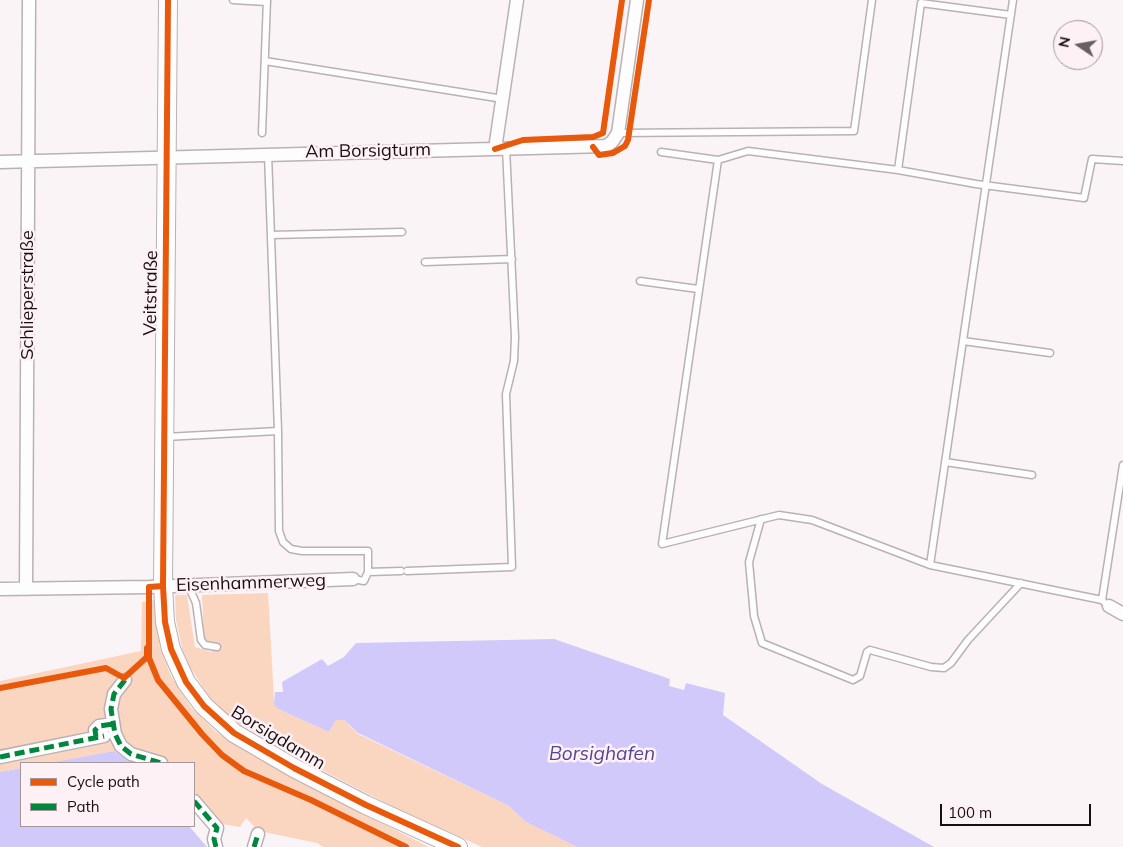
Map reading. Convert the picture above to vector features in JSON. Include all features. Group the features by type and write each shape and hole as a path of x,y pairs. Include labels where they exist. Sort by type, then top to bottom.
{"street":[{"name":"Schlieperstraße","path":"26,589 29,0"},
{"name":"Veitstraße","path":"162,586 168,0"},
{"path":"501,149 503,99 517,0"},
{"path":"618,133 637,0"},
{"name":"Am Borsigturm","path":"0,162 240,154 603,146 612,142 618,133"},
{"name":"Eisenhammerweg","path":"0,589 353,580"},
{"name":"Borsigdamm","path":"162,586 165,622 178,666 186,682 204,706 220,721 234,733 294,768 366,805 458,847"},
{"path":"1106,604 1123,614"},
{"path":"107,733 114,694 125,680"},
{"path":"0,756 107,733"},
{"path":"107,733 131,754 158,762"},
{"path":"195,802 217,828 214,839 216,847"}],"lane":[{"path":"233,0 266,1 262,132"},
{"path":"618,133 854,131 872,0"},
{"path":"930,565 1013,0"},
{"path":"898,170 920,1 1011,15"},
{"path":"265,61 503,99"},
{"path":"368,572 512,567 506,394 514,361 512,259 501,149"},
{"path":"661,152 718,160 748,151 898,170 986,185 1084,198 1092,159 1123,161"},
{"path":"268,154 278,431 279,531 283,542 291,549 302,551 368,551 368,572 364,581 353,580"},
{"path":"718,160 662,544 779,515 812,520 930,565 1021,583 1106,604 1123,465"},
{"path":"271,235 402,232"},
{"path":"425,262 512,259"},
{"path":"640,281 698,289"},
{"path":"963,341 1050,353"},
{"path":"164,437 278,431"},
{"path":"945,462 1032,475"},
{"path":"761,519 749,562 754,616 762,643 853,680 860,676 867,652 870,650 931,667 944,668 951,664 968,640 1021,583"},
{"path":"187,584 196,603 202,640 205,644 217,647"}],"shaded area":[{"path":"268,593 274,699 278,709 329,732 336,720 344,720 358,734 509,806 526,822 577,847 482,847 391,806 318,768 241,725 225,713 209,697 190,667 182,648 176,620 175,595 187,595 195,647 212,652 204,641 202,595"},
{"path":"154,600 160,648 171,676 191,707 215,731 252,755 310,787 429,847 323,847 317,843 259,831 246,818 240,827 222,824 195,792 195,762 130,762 114,751 54,762 20,762 20,768 0,772 0,681 141,651 142,602"}],"water":[{"name":"Borsighafen","path":"554,639 670,679 669,686 684,690 686,683 725,693 723,715 822,784 934,847 577,847 526,822 509,806 358,733 344,720 336,720 329,732 278,709 274,704 275,692 283,692 282,682 322,659 328,666 344,657 356,643"},
{"path":"114,751 130,762 54,762"},
{"path":"20,768 20,827 190,827 207,847 0,847 0,772"}],"marked path":[{"path":"125,680 114,694 111,709 115,734 121,746 131,754 158,762"},
{"path":"96,737 95,730 99,726 113,724"},
{"path":"0,757 104,736"},
{"path":"195,802 217,828 214,839 216,847"},
{"path":"254,847 258,834"}],"cycle path":[{"path":"168,0 163,586 165,622 171,649 186,682 204,706 234,733 294,768 366,805 458,847"},
{"path":"495,149 523,140 593,137 603,133 622,0"},
{"path":"593,147 599,155 613,153 625,146 628,140 649,0"},
{"path":"163,586 149,587 149,658 158,680 202,734 222,755 244,771 311,800 406,847"},
{"path":"0,688 106,668 124,678 147,657 147,648"}]}
